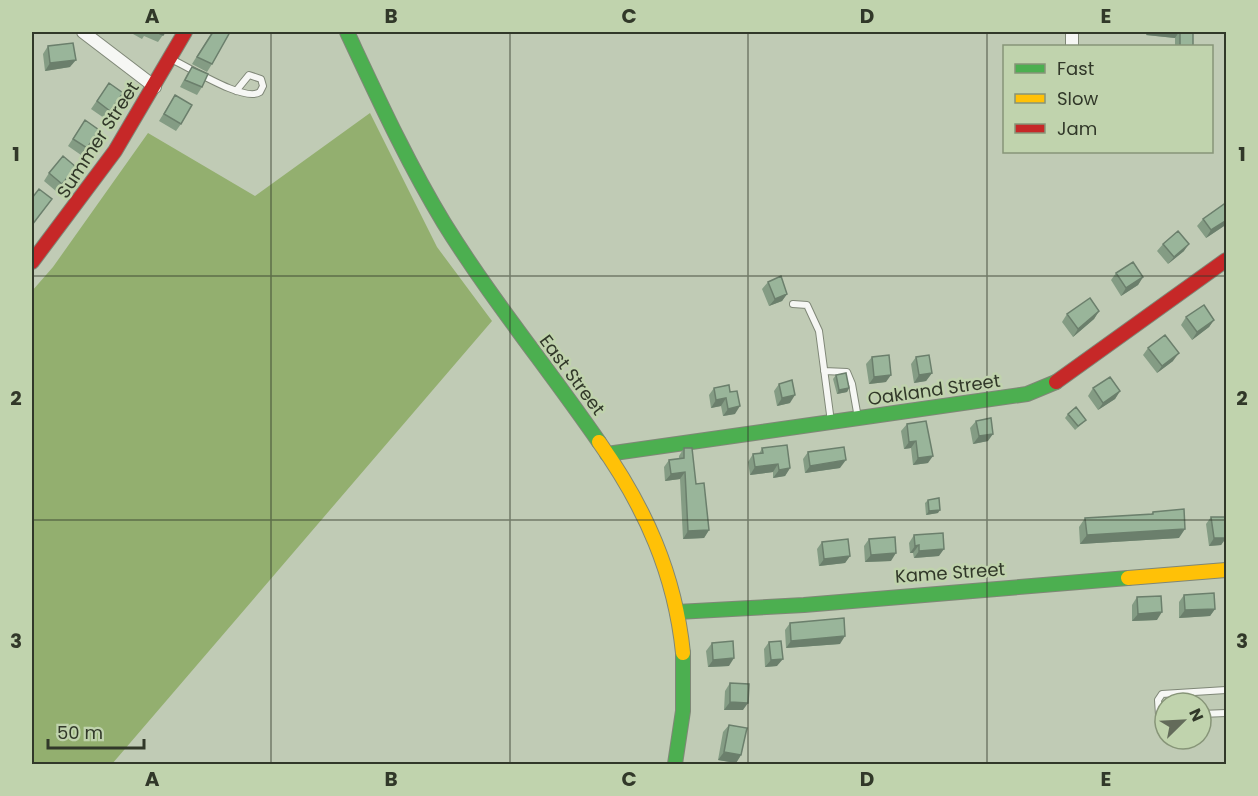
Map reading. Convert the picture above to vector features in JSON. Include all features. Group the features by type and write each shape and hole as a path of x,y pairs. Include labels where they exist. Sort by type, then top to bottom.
{"street":[{"path":"83,32 154,87"},
{"name":"Summer Street","path":"32,262 80,202 154,87 185,32"},
{"name":"East Street","path":"347,32 400,144 442,221 513,325 607,454 646,520 669,575 677,612 684,701 675,765"},
{"name":"Oakland Street","path":"607,454 1027,394 1063,379 1227,260"},
{"name":"Kame Street","path":"677,612 804,605 1227,570"}],"lane":[{"path":"171,58 236,91"},
{"path":"793,304 807,305 813,313 819,331 831,422"},
{"path":"824,371 847,372 852,384 858,419"},
{"path":"1211,691 1227,690"}],"green space":[{"path":"370,113 437,247 492,321 112,764 32,764 32,291 53,267 148,133 255,196"}],"building":[{"path":"213,32 230,32 212,64 197,57"},
{"path":"1180,32 1193,32 1193,45 1180,45"},
{"path":"73,43 76,60 50,63 48,46"},
{"path":"192,67 208,74 202,87 185,80"},
{"path":"109,83 123,93 110,111 97,101"},
{"path":"175,95 192,105 181,124 164,114"},
{"path":"85,120 99,130 87,148 73,139"},
{"path":"63,156 76,167 62,184 49,173"},
{"path":"39,189 52,199 32,225 32,198"},
{"path":"1227,202 1227,220 1211,230 1203,219"},
{"path":"1178,231 1189,244 1174,257 1163,244"},
{"path":"1133,262 1143,277 1126,288 1116,273"},
{"path":"781,276 787,294 775,299 768,282"},
{"path":"1090,298 1099,311 1078,329 1067,314"},
{"path":"1204,305 1214,320 1197,332 1186,317"},
{"path":"1165,335 1179,353 1162,366 1148,348"},
{"path":"889,355 891,375 874,377 872,357"},
{"path":"929,355 932,373 919,375 916,357"},
{"path":"846,373 849,388 839,390 836,375"},
{"path":"1110,377 1120,391 1103,403 1093,388"},
{"path":"792,380 795,395 782,398 779,384"},
{"path":"729,385 730,392 737,391 740,406 728,409 726,398 716,400 714,388"},
{"path":"1076,407 1086,420 1078,426 1068,414"},
{"path":"991,418 993,434 979,436 976,421"},
{"path":"926,421 933,456 918,458 916,441 909,442 907,424"},
{"path":"787,445 790,468 779,470 778,464 755,467 753,454 763,453 762,448"},
{"path":"844,447 846,460 810,466 808,452"},
{"path":"684,448 692,448 696,484 704,483 709,530 688,531 685,472 671,474 669,460 684,458"},
{"path":"939,498 940,510 929,511 928,500"},
{"path":"1184,509 1185,529 1087,535 1085,518 1153,514 1153,512"},
{"path":"1211,517 1225,517 1226,538 1214,538"},
{"path":"943,533 944,549 919,551 919,545 915,546 914,535"},
{"path":"895,537 896,553 871,555 869,539"},
{"path":"848,539 850,556 824,559 822,542"},
{"path":"1214,593 1215,609 1185,610 1184,595"},
{"path":"1161,596 1162,612 1138,614 1137,597"},
{"path":"844,618 845,636 791,641 790,623"},
{"path":"733,641 734,658 713,660 712,643"},
{"path":"781,641 783,659 771,660 769,642"},
{"path":"730,683 749,684 748,703 730,702"},
{"path":"729,725 747,728 741,755 724,752"}],"traffic: fast":[{"path":"347,32 405,153 444,223 481,279 599,442"},
{"path":"607,454 1027,394 1056,382"},
{"path":"677,612 804,605 1128,578"},
{"path":"675,764 683,711 683,653"}],"traffic: slow":[{"path":"599,442 630,491 655,542 673,596 683,653"},
{"path":"1128,578 1226,570"}],"traffic: jam":[{"path":"32,262 115,151 185,32"},
{"path":"1056,382 1226,260"}]}
